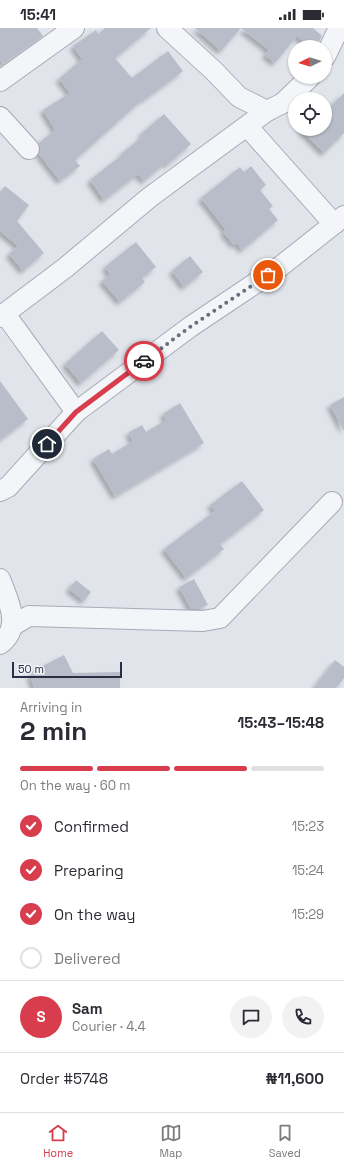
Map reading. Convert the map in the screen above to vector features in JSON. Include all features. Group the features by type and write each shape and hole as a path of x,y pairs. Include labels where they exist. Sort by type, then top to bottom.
{"street":[{"path":"0,81 74,28"},
{"path":"167,28 239,97 267,111"},
{"path":"332,42 339,28"},
{"path":"76,412 3,315 65,268 150,197 267,111 283,103 303,84"},
{"path":"0,117 29,149"},
{"path":"0,491 8,487 76,412 190,327 281,266 339,220 247,126"},
{"path":"12,626 28,616 203,621 220,618 332,502"},
{"path":"0,579 12,611 12,626 5,640 0,644"}],"building":[{"path":"0,28 37,28 43,36 3,64 0,60"},
{"path":"105,28 151,28 115,58 132,78 168,51 183,71 144,100 143,99 75,160 80,166 60,181 39,154 39,143 55,130 43,110 70,93 59,79 82,59 73,46 96,30 98,34"},
{"path":"195,28 241,28 221,51"},
{"path":"241,28 313,28 322,36 320,40 302,40 297,36 294,40 288,40 288,47 275,63 265,55 269,50"},
{"path":"344,93 344,133 324,153 307,136 332,136 332,105"},
{"path":"164,114 191,144 167,165 166,162 144,181 138,174 104,200 90,180 122,155 121,154 143,136 141,134"},
{"path":"251,166 266,185 260,190 273,206 269,209 278,220 242,250 237,243 234,245 223,232 226,230 201,198 240,167 244,172"},
{"path":"5,186 29,205 17,221 44,253 23,271 9,254 18,246 0,231 0,192"},
{"path":"136,242 156,267 142,278 145,282 120,302 102,281 110,274 105,267"},
{"path":"190,256 203,272 184,287 172,271"},
{"path":"102,331 119,350 81,383 65,364"},
{"path":"0,381 28,419 0,440"},
{"path":"344,397 344,431 330,405"},
{"path":"180,403 204,443 115,496 93,459 109,449 112,454 133,441 128,433 142,425 146,432 166,420 163,414"},
{"path":"242,481 264,510 220,544 224,549 186,578 164,549 215,511 210,505"},
{"path":"194,579 208,605 199,609 191,609 179,587"},
{"path":"76,580 91,592 84,601 69,589"},
{"path":"64,655 73,673 120,672 120,688 34,688 30,675 35,674 33,671"},
{"path":"335,660 344,667 344,678 336,688 314,688"}],"way so far":[{"path":"144,361 190,327 268,275"}],"route":[{"path":"47,444 76,412 144,361"}]}
